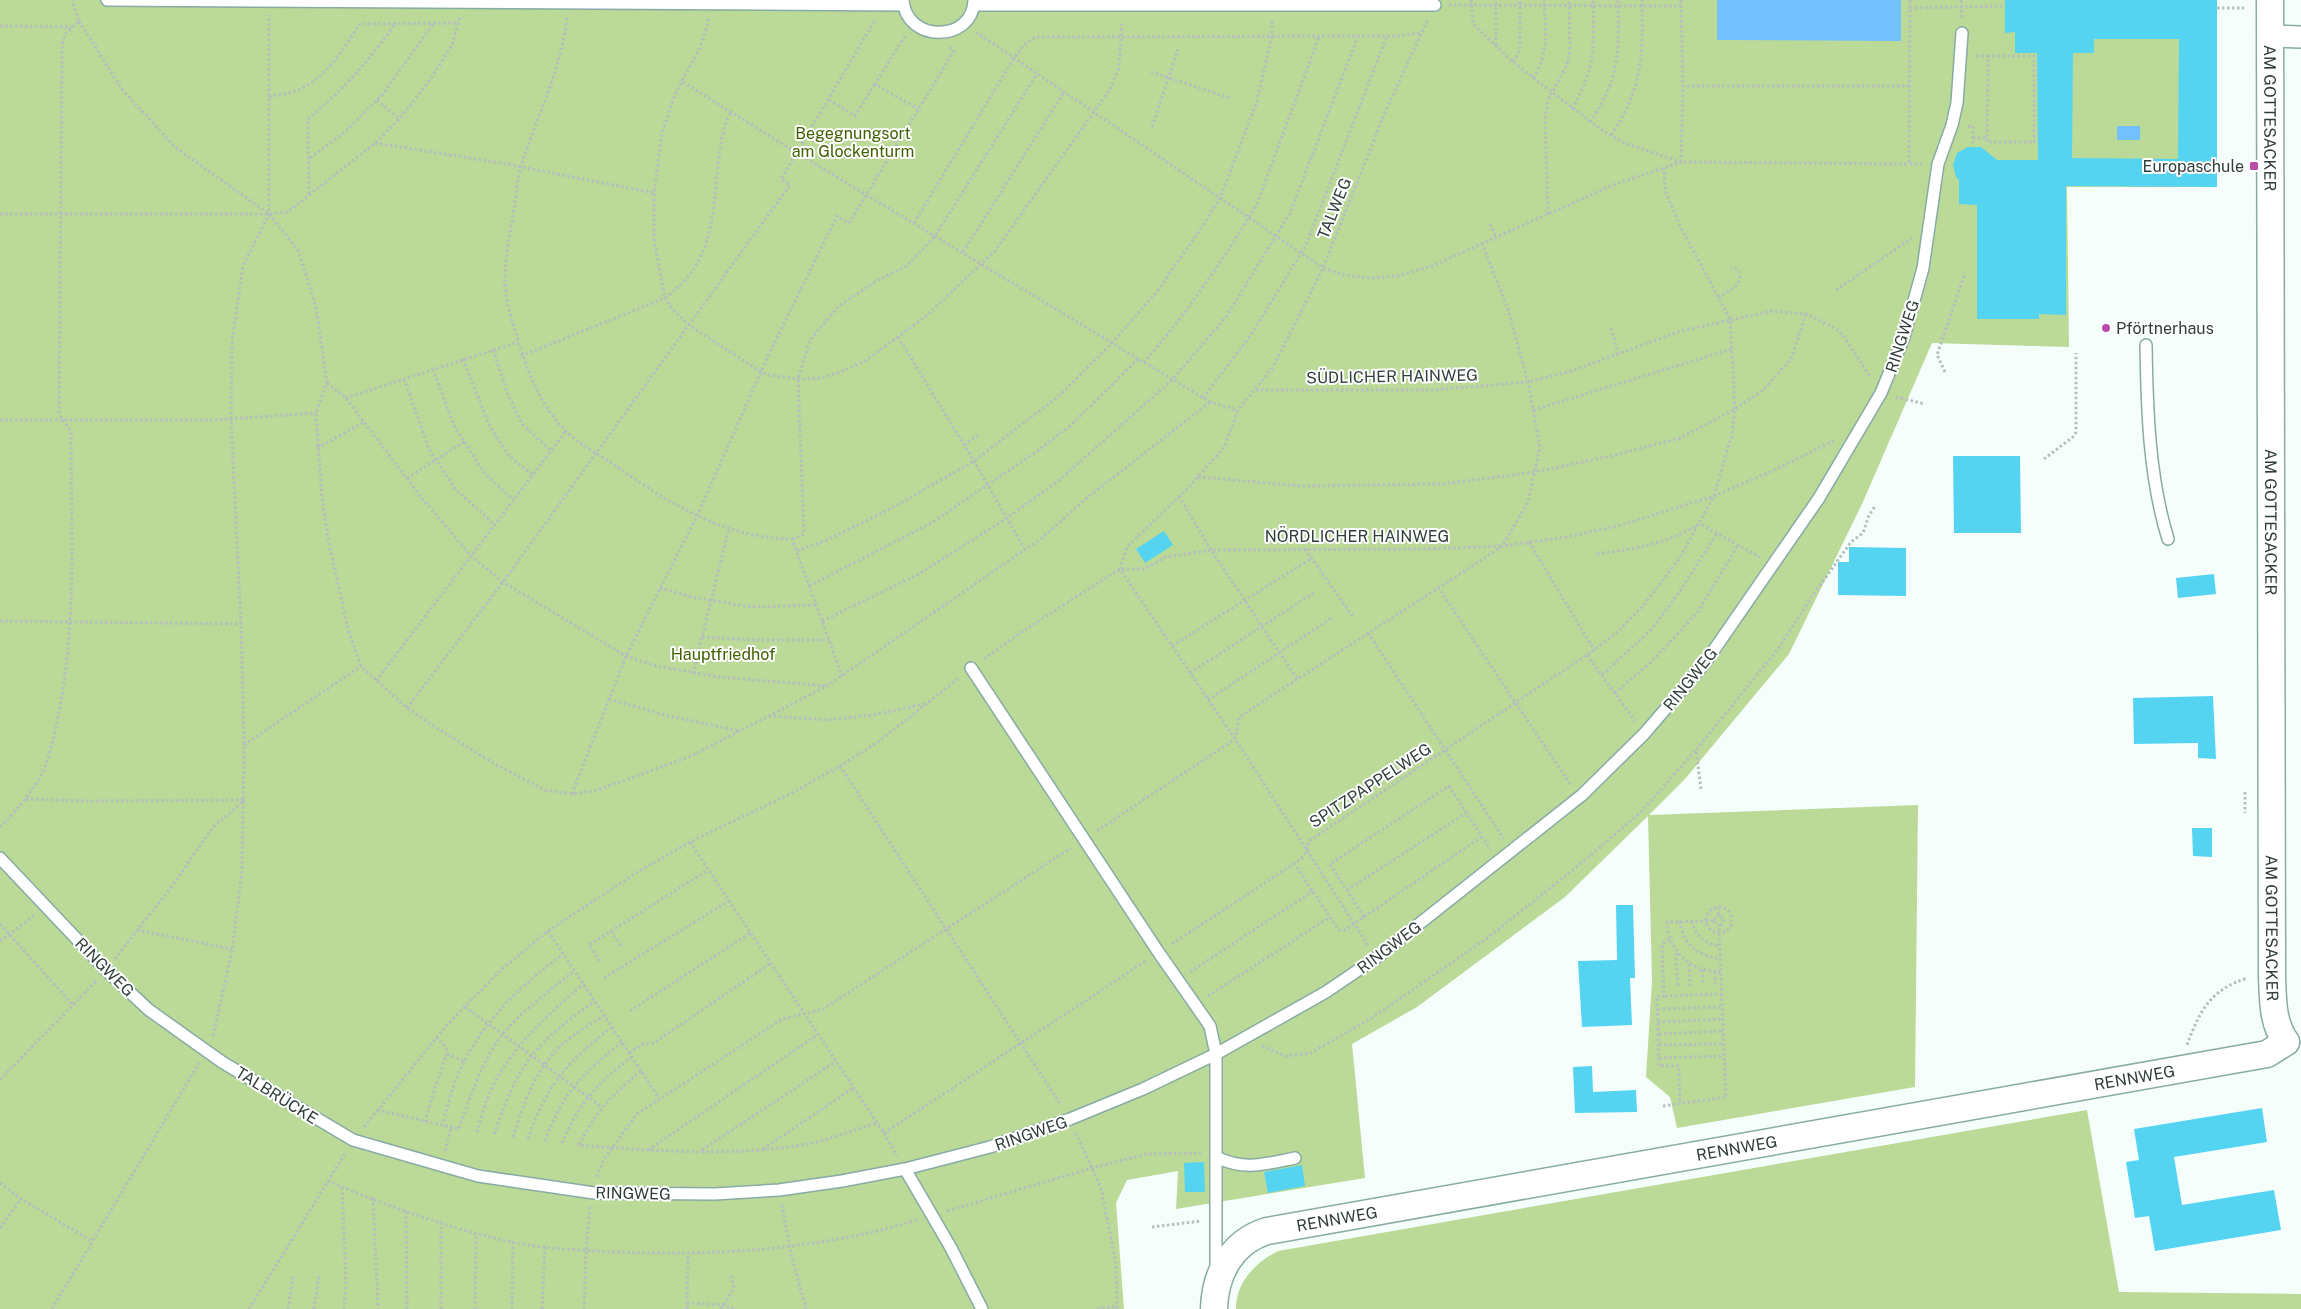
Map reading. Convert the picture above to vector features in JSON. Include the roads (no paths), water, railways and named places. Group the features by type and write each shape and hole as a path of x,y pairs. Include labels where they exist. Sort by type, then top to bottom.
{"street":[{"name":"AM GOTTESACKER","path":"2270,0 2272,976 2273,1010 2277,1030 2294,1045"},
{"path":"2271,36 2301,37"},
{"name":"RENNWEG","path":"1215,1298 1222,1268 1232,1254 1254,1235 1267,1231 2267,1054 2294,1045"}],"lane":[{"path":"107,0 465,3 884,4 903,2 913,22 930,32 942,33 953,30 963,24 974,2 1435,5"},
{"name":"RINGWEG","path":"331,1129 353,1140 478,1176 594,1193 715,1194 779,1190 842,1181 990,1148 1070,1119 1143,1089 1216,1054 1326,992 1376,958 1512,852 1579,797 1644,734 1706,663 1819,498 1881,394 1904,337 1923,268 1938,164 1952,126 1957,103 1962,32"},
{"path":"2146,345 2146,405 2156,494 2168,539"},
{"path":"971,668 1159,953 1210,1026 1216,1054 1215,1298"},
{"name":"RINGWEG","path":"0,858 106,970 149,1010 222,1062"},
{"name":"TALBRÜCKE","path":"222,1062 331,1129"},
{"path":"1216,1154 1233,1165 1249,1166 1295,1158"},
{"path":"905,1168 952,1248 982,1309"}],"water":[{"path":"1717,0 1901,0 1901,41 1717,40"},
{"path":"2117,126 2140,126 2140,140 2117,140"}],"place":[{"name":"Europaschule","path":"2254,166"},
{"name":"Pförtnerhaus","path":"2106,328"}],"park label":[{"name":"Begegnungsort am Glockenturm","path":"853,142"},
{"name":"Hauptfriedhof","path":"723,654"}]}
